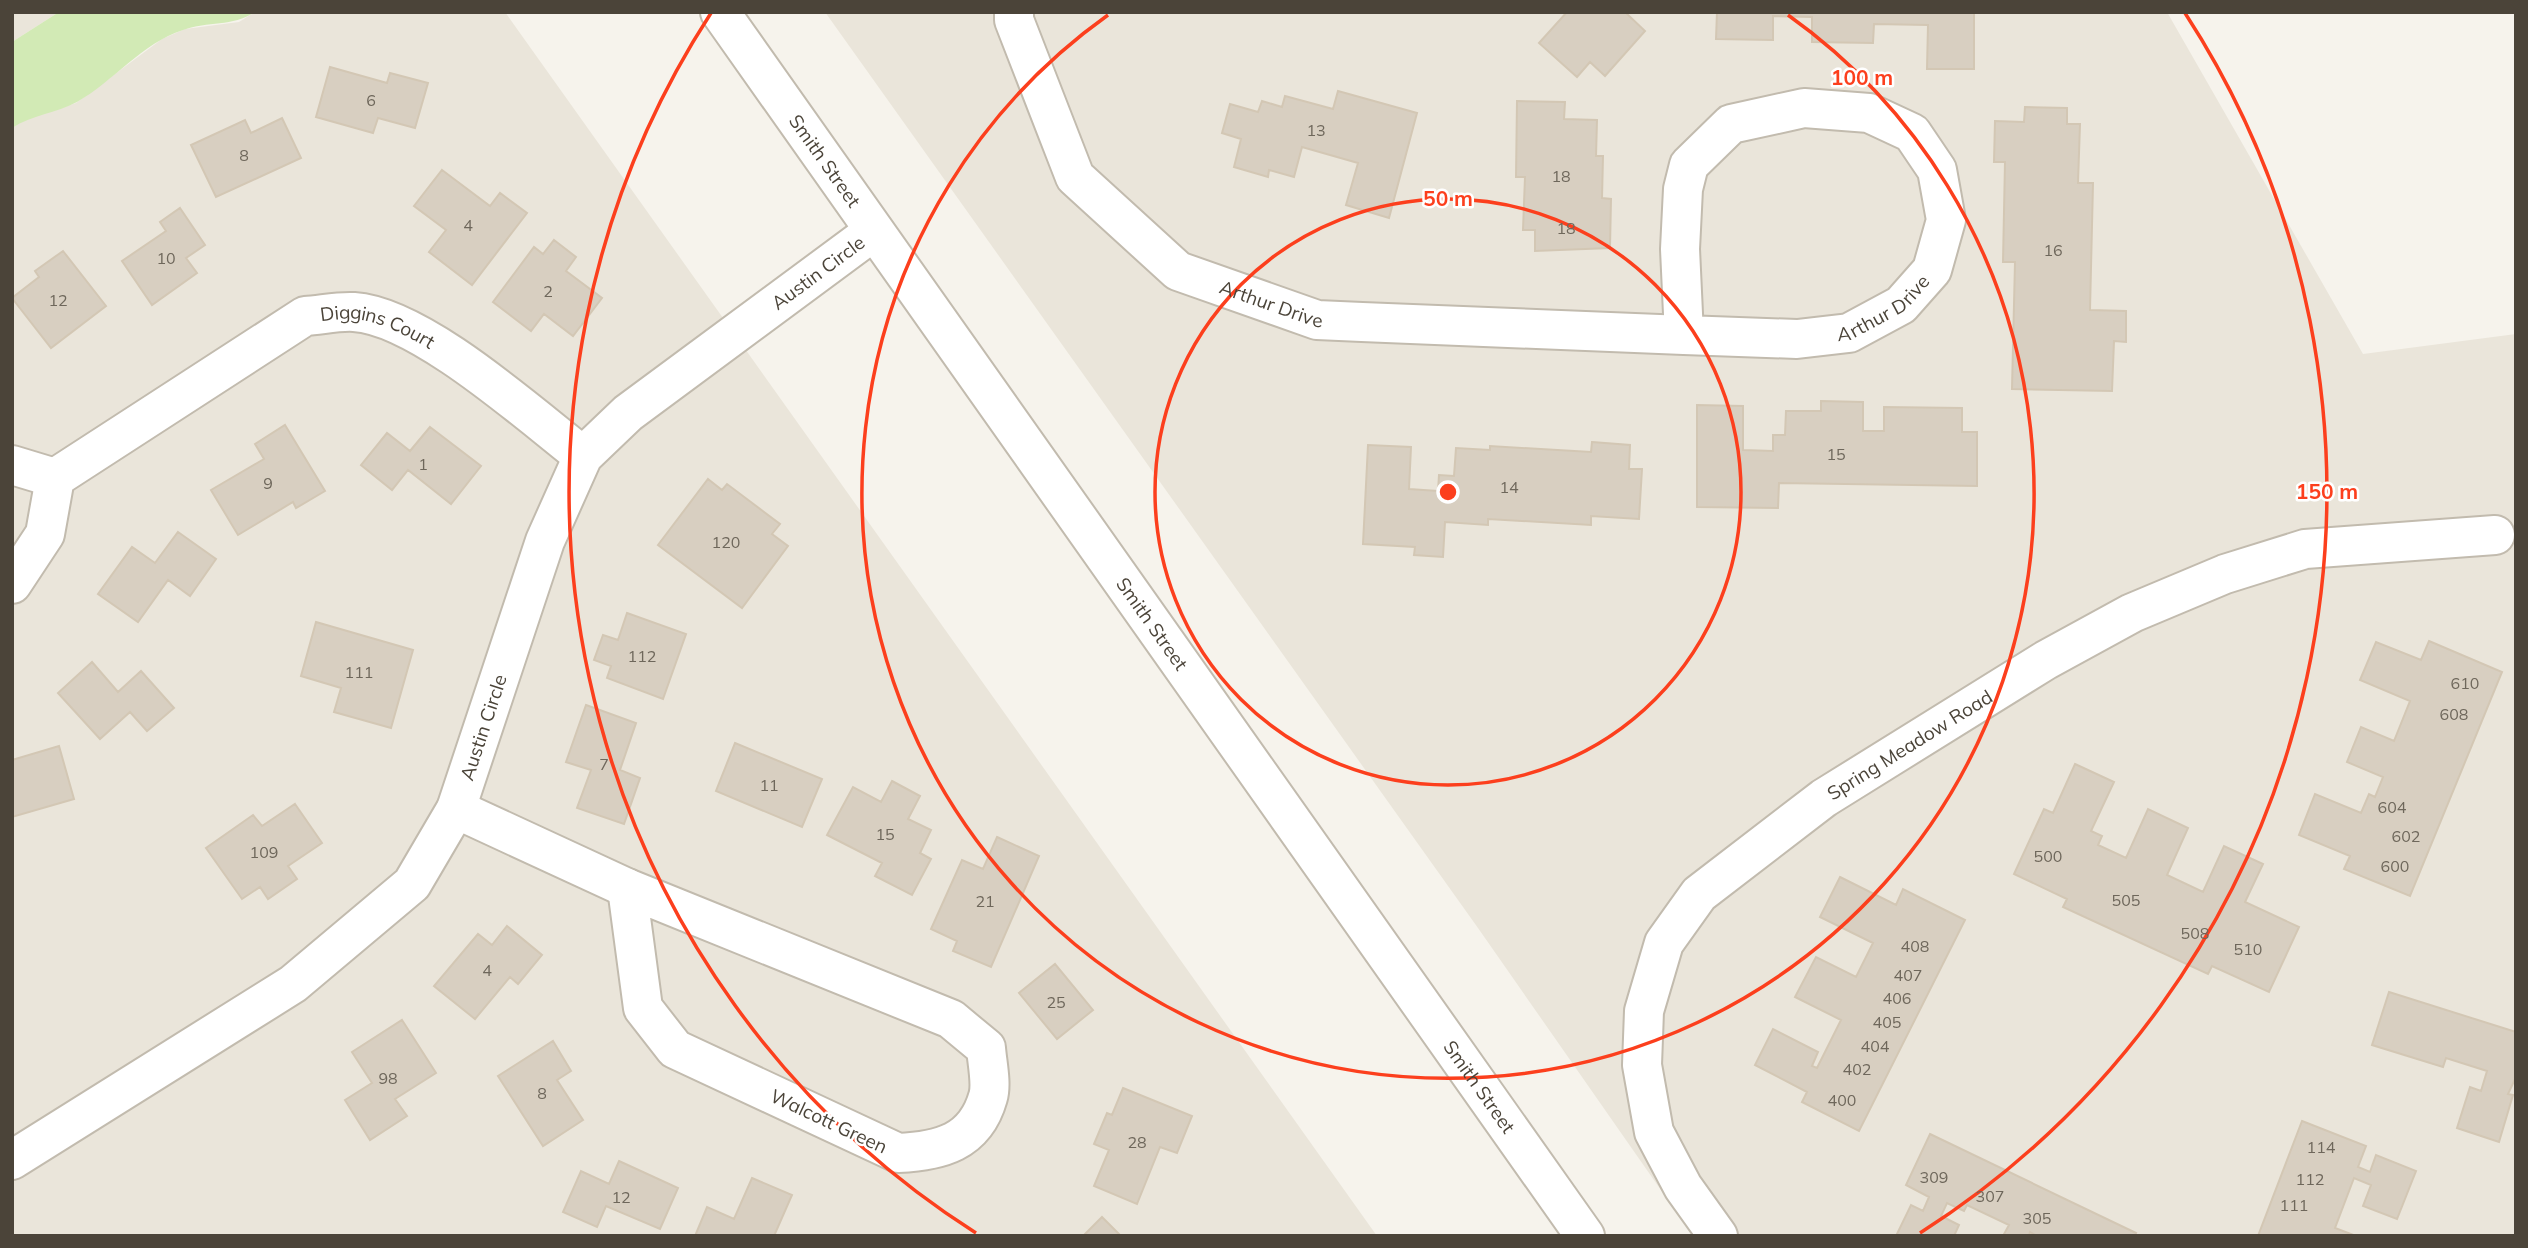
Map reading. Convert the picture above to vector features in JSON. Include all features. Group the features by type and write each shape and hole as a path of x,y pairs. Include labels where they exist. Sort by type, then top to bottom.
{"street":[{"name":"Smith Street","path":"720,12 1585,1236"},
{"name":"Arthur Drive","path":"1014,12 1014,20 1075,177 1178,271 1317,320 1684,335 1797,339 1849,333 1901,305 1932,270 1946,220 1937,170 1912,133 1869,113 1804,108 1731,124 1689,165 1683,189 1680,249 1684,335"},
{"name":"Austin Circle","path":"12,1160 293,984 412,884 456,809 545,541 583,456 628,413 874,231"},
{"name":"Diggins Court","path":"55,478 305,316 355,312 412,329 498,389 583,456"},
{"path":"12,464 55,478 45,534 12,584"},
{"name":"Spring Meadow Road","path":"1717,1236 1683,1186 1654,1132 1642,1065 1644,1011 1664,943 1699,894 1824,798 2046,660 2133,613 2225,574 2305,549 2495,535"},
{"name":"Walcott Green","path":"456,809 627,888 951,1019 986,1048 989,1096 970,1132 935,1151 898,1153 675,1049 643,1008 627,888"}],"shaded area":[{"path":"12,12 59,12 12,42"},
{"path":"255,12 505,12 1377,1236 12,1236 12,128 24,120 76,103 162,39 185,29 239,22"},
{"path":"825,12 2167,12 2363,354 2516,334 2516,1236 1693,1236 1478,928"}],"green space":[{"path":"59,12 255,12 238,20 192,27 168,36 77,102 12,128 12,42"}],"building":[{"path":"1567,12 1625,12 1645,31 1605,76 1590,62 1577,77 1539,43"},
{"path":"1717,12 1974,12 1974,69 1927,69 1928,25 1874,24 1873,43 1812,42 1812,17 1773,16 1773,40 1716,39"},
{"path":"330,67 387,83 390,73 428,83 415,128 378,118 373,133 316,117"},
{"path":"1338,91 1417,113 1389,218 1346,205 1358,163 1302,147 1294,177 1269,170 1268,177 1234,167 1241,139 1222,133 1230,104 1258,112 1262,101 1282,107 1285,96 1333,109"},
{"path":"1517,101 1565,102 1564,119 1597,120 1596,156 1603,156 1602,198 1611,199 1610,248 1535,251 1535,230 1523,230 1525,177 1516,177"},
{"path":"2025,107 2067,108 2067,124 2080,124 2078,183 2093,183 2090,310 2126,311 2126,342 2114,341 2112,391 2012,389 2015,262 2003,262 2005,162 1994,162 1995,121 2024,122"},
{"path":"282,118 301,158 216,197 191,145 245,120 251,133"},
{"path":"442,170 490,206 500,193 527,213 472,285 429,252 446,230 414,206"},
{"path":"180,208 205,245 186,258 197,273 152,305 122,261 166,231 160,222"},
{"path":"554,240 576,257 566,271 602,298 573,336 544,314 531,331 493,302 534,247 543,254"},
{"path":"63,251 106,306 51,348 12,298 39,277 35,271"},
{"path":"1821,401 1863,402 1863,431 1884,431 1884,407 1962,408 1962,432 1977,432 1977,486 1779,483 1778,508 1697,507 1697,405 1743,406 1743,450 1773,451 1773,435 1785,435 1786,411 1821,411"},
{"path":"285,425 325,491 296,508 293,502 238,535 211,490 264,459 255,444"},
{"path":"430,427 481,466 451,504 408,470 392,490 361,465 387,433 410,451"},
{"path":"1592,442 1630,445 1629,469 1642,469 1639,519 1591,516 1591,525 1488,519 1488,525 1445,522 1443,557 1414,555 1415,547 1363,544 1368,445 1411,447 1409,489 1438,491 1439,475 1454,476 1456,448 1490,450 1490,446 1591,452"},
{"path":"708,479 722,490 727,484 780,524 772,534 788,546 742,608 658,545"},
{"path":"178,532 216,559 190,596 168,580 138,622 98,594 132,547 155,563"},
{"path":"627,613 686,634 663,699 607,678 611,666 594,660 603,635 618,640"},
{"path":"316,622 413,650 391,728 334,712 341,688 301,676"},
{"path":"2429,641 2502,672 2410,896 2344,869 2350,856 2299,835 2315,794 2361,813 2369,794 2375,797 2383,777 2347,762 2361,727 2394,741 2410,701 2360,680 2376,642 2421,660"},
{"path":"92,662 118,692 141,671 174,708 147,731 130,712 100,739 58,693"},
{"path":"586,705 636,723 620,770 640,778 624,824 577,808 591,770 566,762"},
{"path":"735,743 822,779 802,827 716,791"},
{"path":"59,746 74,799 12,817 12,760"},
{"path":"2075,764 2114,782 2091,831 2102,836 2098,845 2126,858 2148,809 2188,828 2167,875 2203,892 2224,846 2263,864 2245,902 2299,927 2269,992 2212,966 2208,974 2063,907 2067,899 2014,874 2044,809 2053,813"},
{"path":"892,781 920,796 908,819 931,830 920,853 931,859 912,895 875,876 882,863 827,835 853,787 881,802"},
{"path":"295,804 322,843 288,866 297,879 268,899 260,887 242,899 206,848 253,815 262,826"},
{"path":"997,837 1039,856 991,967 953,951 957,941 931,929 962,860 983,869"},
{"path":"1840,877 1896,905 1903,889 1965,920 1859,1131 1802,1102 1807,1092 1755,1065 1773,1029 1818,1052 1812,1066 1817,1068 1841,1020 1795,997 1816,957 1856,977 1873,943 1820,917"},
{"path":"507,926 542,955 518,984 510,977 475,1019 434,986 478,934 492,945"},
{"path":"1055,964 1093,1010 1057,1039 1019,993"},
{"path":"2389,992 2516,1032 2516,1077 2508,1094 2513,1095 2499,1142 2457,1128 2470,1087 2481,1091 2487,1071 2446,1058 2443,1067 2372,1045"},
{"path":"402,1020 436,1073 395,1099 407,1116 370,1140 345,1100 372,1083 352,1052"},
{"path":"553,1041 571,1071 557,1080 583,1120 543,1146 498,1076"},
{"path":"1123,1088 1192,1116 1177,1153 1160,1147 1137,1204 1094,1186 1109,1150 1094,1144 1107,1113 1112,1115"},
{"path":"2302,1121 2366,1146 2358,1167 2370,1172 2376,1155 2416,1171 2397,1219 2363,1206 2371,1185 2354,1178 2335,1228 2356,1236 2258,1236"},
{"path":"1930,1134 2136,1233 2134,1236 2037,1236 2030,1232 2029,1236 2003,1236 2009,1225 1967,1205 1964,1211 1947,1203 1941,1216 1959,1225 1954,1236 1896,1236 1911,1205 1923,1211 1929,1197 1906,1185"},
{"path":"619,1161 678,1188 660,1229 606,1206 597,1227 563,1212 581,1171 609,1184"},
{"path":"752,1178 792,1195 774,1236 695,1236 707,1207 734,1219"},
{"path":"1102,1217 1121,1236 1083,1236"}]}
